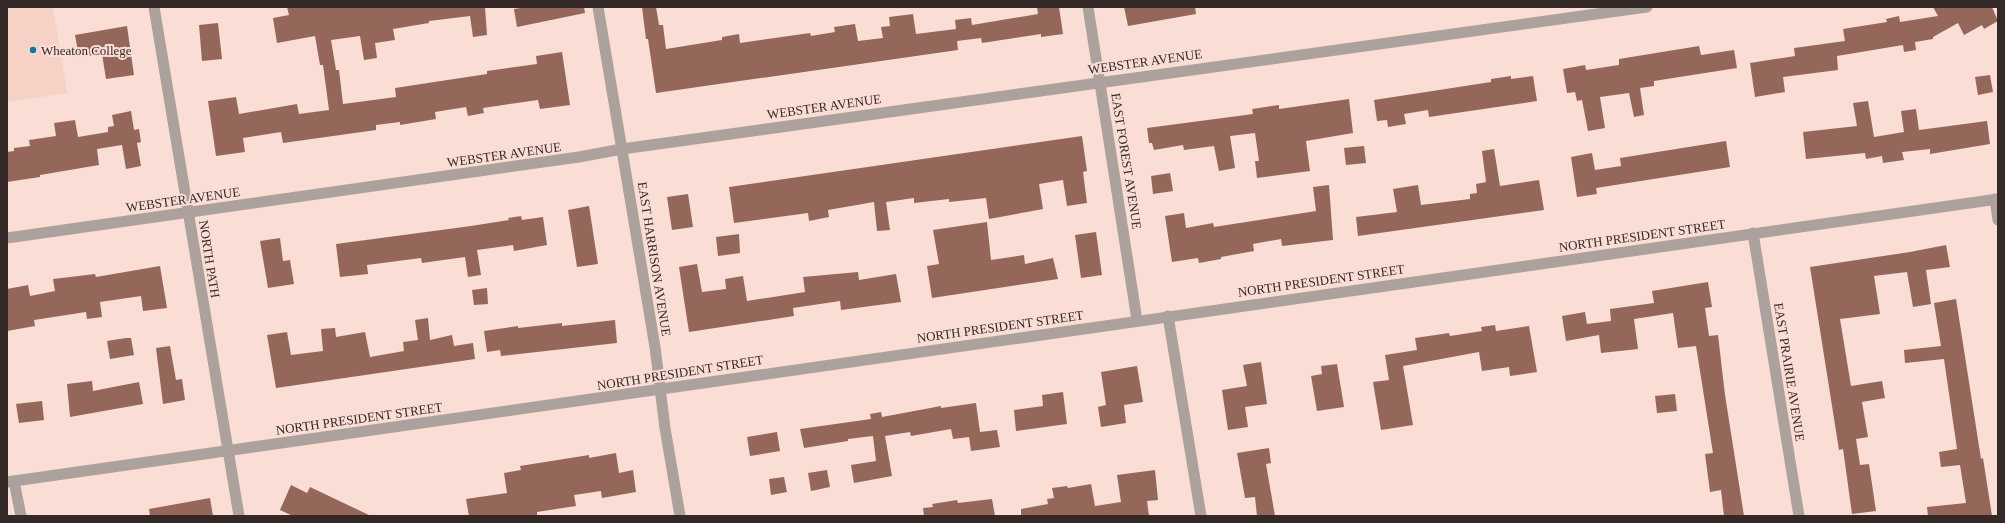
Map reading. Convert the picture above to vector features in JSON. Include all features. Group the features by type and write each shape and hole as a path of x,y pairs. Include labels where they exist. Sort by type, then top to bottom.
{"street":[{"name":"NORTH PATH","path":"154,7 239,516"},
{"name":"EAST HARRISON AVENUE","path":"598,7 654,339 680,516"},
{"name":"EAST FOREST AVENUE","path":"1088,7 1137,320"},
{"name":"WEBSTER AVENUE","path":"7,238 579,157 622,149 1646,7"},
{"name":"NORTH PRESIDENT STREET","path":"11,481 1996,199"},
{"path":"1996,199 1998,220"},
{"name":"EAST PRAIRIE AVENUE","path":"1753,233 1799,516"},
{"path":"1168,316 1201,516"},
{"path":"11,481 21,516"}],"shaded area":[{"name":"Wheaton College","path":"7,7 53,7 67,93 7,102"}],"building":[{"path":"287,7 485,7 487,35 473,37 470,16 429,21 429,23 393,29 395,40 375,43 377,58 364,60 360,36 331,40 336,70 339,70 343,104 396,97 395,88 487,74 487,71 537,64 536,56 562,52 570,105 540,109 538,100 483,108 484,113 468,116 466,107 435,112 436,119 400,125 400,122 376,125 376,130 283,143 281,132 243,138 245,152 216,156 208,101 236,97 239,114 297,104 299,114 329,110 323,65 320,65 315,36 277,43 273,18 289,15"},
{"path":"528,7 584,7 585,13 517,27 514,9"},
{"path":"642,7 656,7 659,25 663,25 666,49 722,40 722,37 739,34 740,43 810,33 811,36 835,32 834,27 855,24 858,41 883,38 881,27 890,26 889,17 913,14 916,34 956,29 955,20 971,18 972,25 1038,14 1037,7 1059,7 1063,34 1041,37 1041,34 982,43 981,38 957,41 958,50 656,93"},
{"path":"1124,7 1195,7 1196,14 1128,26"},
{"path":"1933,7 1992,7 1998,21 1984,29 1982,25 1964,35 1958,23 1933,37 1933,39 1915,42 1916,50 1904,52 1903,45 1837,56 1838,70 1783,77 1785,92 1755,97 1750,63 1795,56 1794,48 1845,41 1843,29 1887,22 1886,19 1899,16 1900,22 1938,16"},
{"path":"218,23 222,59 202,61 199,25"},
{"path":"127,26 134,75 106,79 102,54 79,57 75,35"},
{"path":"1699,46 1701,55 1734,50 1737,68 1654,81 1654,86 1640,88 1644,115 1634,117 1629,93 1600,97 1605,128 1588,131 1582,100 1577,101 1575,92 1567,93 1563,69 1585,65 1586,70 1619,65 1619,59"},
{"path":"1990,75 1993,92 1978,95 1975,77"},
{"path":"1511,76 1511,79 1533,76 1537,101 1429,117 1428,110 1404,114 1406,124 1388,127 1387,120 1377,121 1374,100 1491,82 1491,79"},
{"path":"1349,99 1353,133 1306,141 1310,171 1257,178 1255,161 1259,161 1255,133 1230,136 1235,168 1219,171 1214,146 1184,150 1183,145 1154,150 1152,143 1149,143 1147,128 1253,114 1252,109 1279,105 1279,109"},
{"path":"1868,101 1874,137 1904,132 1901,111 1916,109 1919,130 1987,121 1990,144 1930,154 1930,149 1902,152 1904,160 1883,163 1882,156 1866,159 1865,153 1806,159 1803,132 1857,126 1853,103"},
{"path":"131,111 134,130 139,129 141,142 137,143 141,166 126,169 122,145 97,149 99,165 7,182 7,152 14,151 14,148 30,146 29,140 56,136 54,123 75,120 78,137 108,132 108,127 114,126 112,115"},
{"path":"1082,136 1087,171 1083,172 1087,203 1067,206 1063,180 1039,184 1043,209 989,219 986,198 949,202 949,199 914,203 914,198 886,202 890,230 877,231 874,202 828,210 829,217 809,221 808,213 734,223 729,187"},
{"path":"1726,141 1730,167 1596,188 1597,194 1577,197 1571,157 1592,153 1595,170 1621,166 1620,158"},
{"path":"1364,146 1366,163 1346,165 1344,148"},
{"path":"1494,149 1500,186 1539,180 1544,210 1358,236 1356,217 1397,212 1393,189 1418,185 1421,205 1470,199 1470,194 1477,193 1476,184 1486,182 1482,151"},
{"path":"1170,173 1173,191 1153,194 1151,176"},
{"path":"1329,185 1333,240 1282,246 1281,239 1253,244 1254,251 1221,257 1221,259 1199,263 1198,258 1172,262 1165,216 1184,213 1186,228 1213,223 1214,227 1316,211 1313,187"},
{"path":"688,194 693,227 672,230 667,197"},
{"path":"589,206 598,264 577,267 568,210"},
{"path":"521,216 522,220 543,217 547,245 514,251 513,245 477,250 481,275 468,277 465,257 422,263 421,258 367,265 368,274 340,277 336,244 471,226 509,220 508,218"},
{"path":"987,222 991,260 1024,255 1025,264 1053,258 1058,279 932,298 927,266 939,264 933,230"},
{"path":"1096,232 1102,275 1081,278 1075,235"},
{"path":"739,234 740,253 718,256 716,237"},
{"path":"280,238 283,261 290,260 294,284 268,288 260,241"},
{"path":"1946,245 1950,267 1926,270 1931,304 1913,307 1907,272 1874,276 1880,314 1840,319 1851,386 1882,381 1885,398 1862,402 1868,437 1856,439 1860,465 1869,464 1876,511 1852,514 1843,449 1839,450 1810,267"},
{"path":"697,264 702,292 726,289 725,279 743,276 747,301 805,292 803,277 858,272 859,280 896,274 901,302 841,310 840,301 793,308 794,316 689,332 679,267"},
{"path":"160,266 167,308 143,311 141,296 100,302 102,317 87,319 86,312 34,320 35,326 7,331 7,289 28,285 30,296 55,291 53,279 95,274 96,277"},
{"path":"1708,282 1712,307 1705,308 1709,336 1718,335 1725,395 1744,516 1724,516 1721,490 1710,492 1705,454 1713,453 1696,346 1678,348 1673,313 1634,319 1638,349 1601,353 1599,335 1566,341 1562,316 1585,312 1587,324 1611,321 1610,309 1654,303 1652,291"},
{"path":"487,288 488,304 474,305 472,290"},
{"path":"1956,299 1981,459 1983,458 1992,516 1928,516 1927,507 1966,503 1960,465 1941,467 1939,452 1957,449 1944,359 1905,363 1904,350 1941,346 1934,303"},
{"path":"428,318 430,340 452,335 454,346 473,343 475,359 276,388 267,335 287,332 291,355 323,351 321,329 335,328 336,337 365,332 370,357 404,351 403,342 418,340 415,320"},
{"path":"615,320 617,343 501,356 500,350 487,352 484,331 518,326 518,328 562,323 562,326"},
{"path":"1495,325 1496,331 1529,326 1537,372 1510,376 1509,367 1482,371 1479,352 1403,366 1413,425 1381,430 1373,382 1389,380 1385,355 1417,350 1415,338 1449,333 1450,336 1482,331 1481,327"},
{"path":"131,338 134,355 110,359 107,341"},
{"path":"170,346 176,380 182,379 185,400 163,404 156,348"},
{"path":"1261,362 1267,404 1245,407 1248,427 1228,430 1222,390 1247,386 1243,365"},
{"path":"1337,364 1344,407 1317,411 1311,376 1322,374 1321,366"},
{"path":"1137,366 1143,402 1124,405 1126,423 1101,427 1098,407 1106,405 1101,372"},
{"path":"92,381 93,391 139,382 143,404 70,417 67,384"},
{"path":"1063,392 1067,424 1016,431 1014,410 1043,406 1042,395"},
{"path":"1675,394 1677,411 1657,413 1655,396"},
{"path":"42,401 44,420 19,423 16,404"},
{"path":"976,403 980,432 997,430 1000,447 971,451 969,437 953,439 951,429 911,436 910,432 885,436 892,476 854,483 851,465 876,461 873,436 848,439 848,441 804,448 800,429 871,419 870,414 881,412 882,417 941,406 941,408"},
{"path":"777,432 780,451 750,456 747,437"},
{"path":"1269,448 1271,463 1266,464 1275,516 1257,516 1255,497 1245,498 1237,453"},
{"path":"616,453 619,473 633,470 636,492 602,498 601,491 574,495 576,506 537,512 537,516 469,516 466,499 507,493 504,473 521,470 520,466 589,455 589,458"},
{"path":"827,470 830,487 811,491 808,473"},
{"path":"1155,470 1158,500 1147,501 1149,516 1021,516 1021,509 1048,504 1047,499 1054,498 1052,488 1067,486 1068,488 1091,484 1095,506 1121,502 1117,475"},
{"path":"784,477 787,492 771,495 769,479"},
{"path":"291,485 307,493 310,487 371,516 293,516 280,510"},
{"path":"210,498 213,516 150,516 149,509"},
{"path":"992,499 995,516 924,516 923,508 933,507 932,504 957,500 958,503"}],"place":[{"name":"Wheaton College","path":"33,50"}]}
